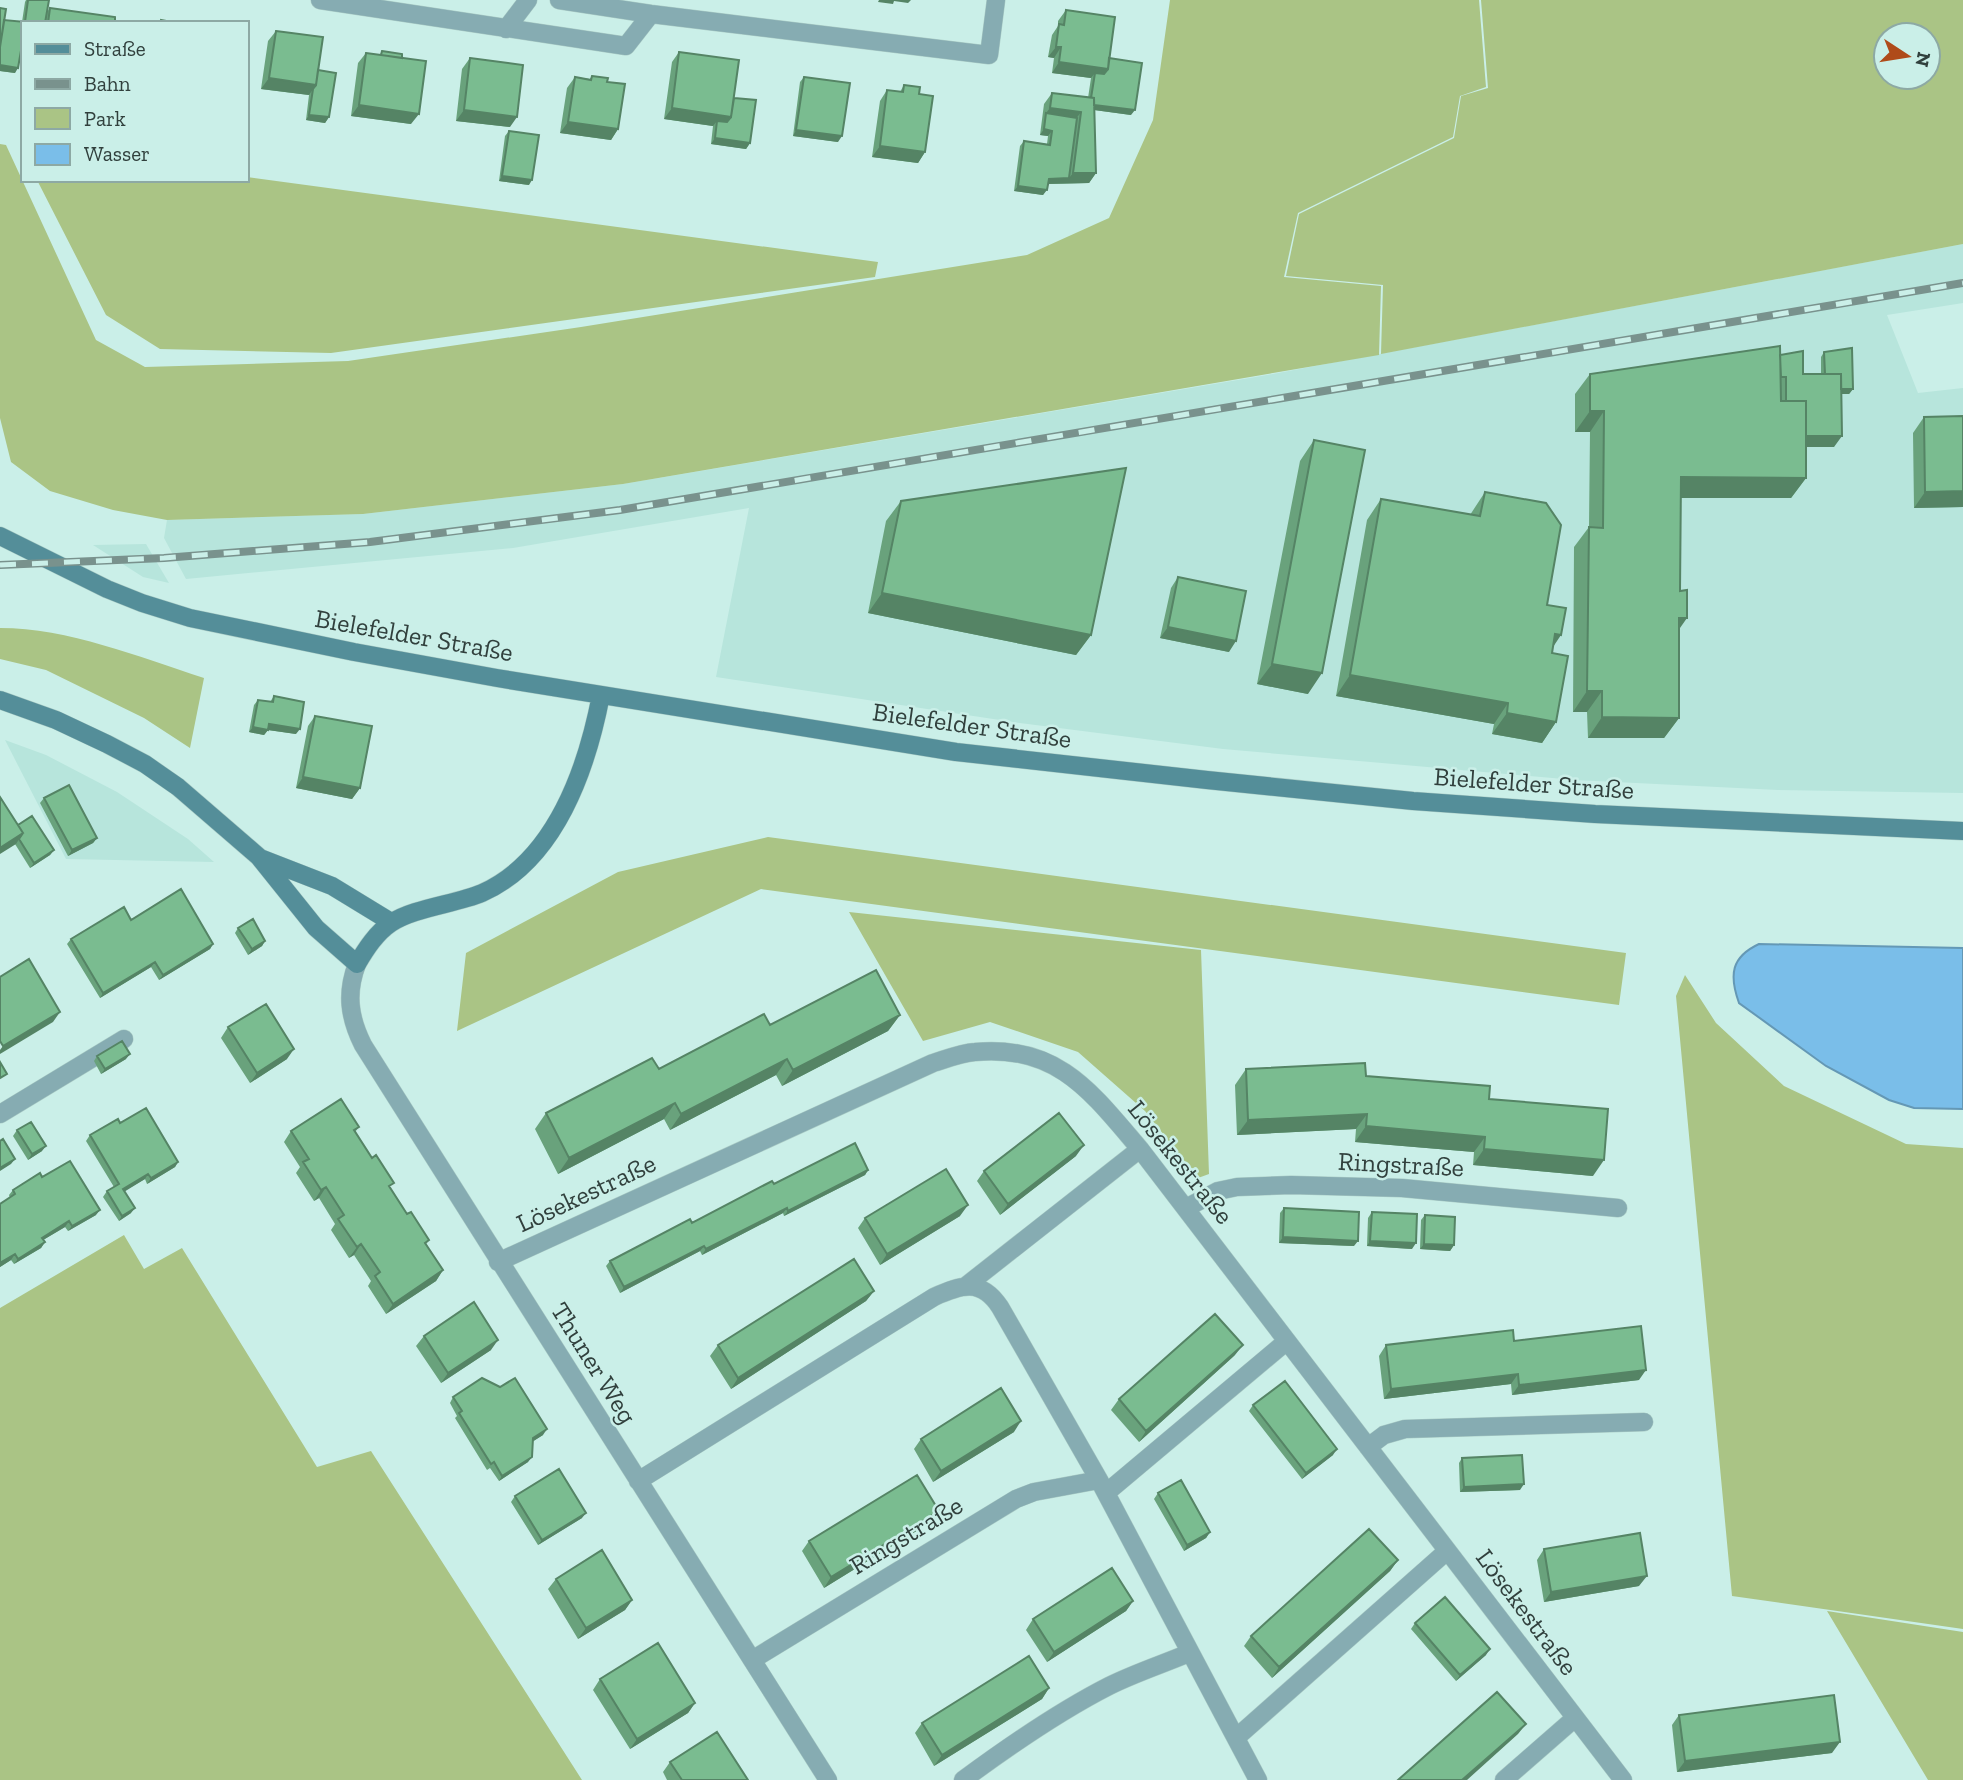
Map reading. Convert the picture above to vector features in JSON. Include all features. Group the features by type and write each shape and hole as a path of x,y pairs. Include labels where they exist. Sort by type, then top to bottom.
{"main road":[{"name":"Bielefelder Straße","path":"0,536 107,589 190,618 354,652 956,752 1413,801 1595,814 1963,831"},
{"path":"0,700 56,720 145,764 178,787 259,857 316,928 357,964 368,946 391,922 481,893 501,882 536,852 561,813 582,769 601,695"},
{"path":"259,857 332,886 391,922"}],"street":[{"path":"320,0 626,46 651,15"},
{"path":"506,29 528,0"},
{"path":"559,0 651,15 989,55 996,0"},
{"name":"Thuner Weg","path":"357,964 349,994 350,1012 359,1038 498,1262 828,1780"},
{"path":"0,1114 124,1039"},
{"name":"Lösekestraße","path":"498,1262 933,1063 972,1052 1002,1051 1033,1057 1061,1068 1091,1092 1140,1149 1623,1780"},
{"path":"638,1481 934,1297 967,1285 1140,1149"},
{"name":"Ringstraße","path":"1186,1208 1218,1191 1237,1187 1291,1185 1402,1188 1618,1208"},
{"path":"967,1285 993,1296 1102,1486 1258,1780"},
{"name":"Ringstraße","path":"752,1660 1016,1499 1034,1492 1102,1486 1287,1340"},
{"path":"1368,1447 1384,1435 1405,1429 1644,1422"},
{"path":"1237,1737 1447,1551"},
{"path":"963,1780 1084,1700 1112,1685 1189,1653"},
{"path":"1504,1780 1575,1718"}],"shaded area":[{"path":"1963,244 1963,303 1887,315 1918,393 1963,388 1963,793 1778,790 1575,780 1223,749 1013,722 716,677 749,508 513,548 186,579 164,538 167,520 363,514 623,484 1267,375"},
{"path":"146,544 169,583 143,577 93,545"},
{"path":"5,740 46,755 117,792 188,839 214,862 66,859"}],"green space":[{"path":"1170,0 1479,0 1486,87 1460,96 1453,137 1298,213 1284,277 1381,286 1379,355 623,484 363,514 167,520 113,510 50,491 11,462 0,418 0,144 6,145 96,340 145,367 348,361 581,327 1027,255 1109,218 1153,120"},
{"path":"1481,0 1963,0 1963,244 1381,354 1383,285 1286,276 1299,214 1454,138 1461,96 1488,88"},
{"path":"248,177 878,262 875,277 331,353 160,349 106,315 38,182 248,182"},
{"path":"0,628 26,629 77,638 204,678 190,748 144,718 46,670 0,659"},
{"path":"768,837 1626,953 1619,1005 761,889 457,1031 466,953 618,872"},
{"path":"849,912 1201,950 1209,1174 1198,1178 1145,1111 1078,1052 990,1022 923,1041"},
{"path":"1685,975 1716,1023 1784,1086 1906,1144 1963,1148 1963,1629 1732,1596 1676,996"},
{"path":"124,1235 144,1269 182,1248 317,1467 371,1451 582,1780 0,1780 0,1308"},
{"path":"1827,1611 1963,1632 1963,1780 1928,1780"}],"water":[{"path":"1759,944 1963,948 1963,1109 1914,1108 1889,1100 1826,1066 1739,1003 1734,984 1735,968 1743,955"}],"building":[{"path":"28,0 49,0 45,21 25,21"},
{"path":"0,8 6,9 0,47"},
{"path":"50,8 115,17 115,21 48,21"},
{"path":"1066,10 1115,17 1108,69 1059,62 1061,47 1056,47 1059,24 1064,25"},
{"path":"4,20 21,22 18,68 0,65"},
{"path":"276,31 323,37 316,85 269,78"},
{"path":"382,51 402,54 402,58 381,55"},
{"path":"679,52 739,60 731,117 672,108"},
{"path":"366,53 426,61 419,114 359,105"},
{"path":"470,58 523,65 517,117 464,110"},
{"path":"1109,58 1142,63 1135,110 1094,105 1094,98 1091,98 1095,73 1104,74 1108,69"},
{"path":"318,70 336,73 329,117 309,115"},
{"path":"592,76 608,78 607,82 625,84 618,129 568,122 575,77 591,80"},
{"path":"804,77 850,83 842,136 796,130"},
{"path":"904,85 920,87 919,94 933,96 925,152 880,146 887,90 903,92"},
{"path":"1052,93 1094,98 1096,173 1073,173 1081,112 1050,108"},
{"path":"734,98 756,100 750,143 715,138 717,121 727,122 731,117"},
{"path":"1046,113 1077,118 1069,178 1049,179 1047,190 1018,186 1024,141 1050,145 1052,131 1044,129"},
{"path":"509,131 539,135 532,180 502,176"},
{"path":"1780,346 1781,401 1806,401 1806,478 1681,477 1680,591 1687,590 1687,618 1679,618 1679,718 1602,717 1602,691 1587,691 1589,527 1603,528 1604,411 1590,411 1590,374"},
{"path":"1852,348 1853,389 1841,389 1841,374 1825,374 1824,352"},
{"path":"1803,351 1803,374 1841,374 1842,436 1806,436 1806,401 1786,401 1786,377 1781,377 1780,355"},
{"path":"1963,416 1963,491 1925,492 1924,417"},
{"path":"1314,440 1365,450 1322,673 1272,664"},
{"path":"1126,468 1091,635 882,593 901,501"},
{"path":"1485,492 1546,503 1561,525 1547,605 1566,608 1561,635 1555,634 1552,653 1568,656 1556,722 1507,713 1508,703 1350,675 1381,499 1480,516"},
{"path":"1178,577 1246,591 1236,641 1168,627"},
{"path":"274,696 304,702 300,729 269,724 268,730 253,727 258,700 273,702"},
{"path":"315,716 372,726 360,788 303,777"},
{"path":"69,785 97,838 72,850 44,798"},
{"path":"0,797 23,833 0,848"},
{"path":"32,816 54,850 34,863 19,839 23,833 18,825"},
{"path":"181,889 213,944 163,975 155,962 103,993 71,939 124,907 131,920"},
{"path":"253,919 265,941 252,949 238,928"},
{"path":"29,959 60,1012 3,1046 0,1041 0,977"},
{"path":"876,970 900,1015 793,1070 787,1059 681,1114 675,1103 569,1158 546,1113 652,1058 659,1069 764,1014 770,1025"},
{"path":"266,1004 294,1049 257,1073 228,1027"},
{"path":"122,1041 130,1054 105,1069 97,1056"},
{"path":"0,1062 7,1074 0,1078"},
{"path":"1365,1063 1366,1076 1490,1086 1489,1099 1608,1109 1604,1160 1484,1149 1485,1137 1366,1126 1367,1114 1248,1120 1246,1069"},
{"path":"341,1099 359,1127 354,1130 372,1158 376,1155 394,1183 389,1186 407,1214 411,1212 429,1240 425,1243 443,1270 393,1304 375,1276 380,1272 361,1244 357,1247 338,1219 344,1215 326,1187 321,1190 303,1162 309,1159 291,1131"},
{"path":"146,1108 178,1162 151,1178 148,1174 123,1189 135,1208 122,1216 107,1191 119,1184 90,1135 118,1119 120,1123"},
{"path":"1059,1113 1084,1145 1008,1204 984,1171"},
{"path":"31,1122 46,1146 32,1154 17,1130"},
{"path":"3,1139 15,1159 0,1168 0,1141"},
{"path":"855,1143 868,1170 706,1249 704,1246 624,1287 610,1261 690,1219 692,1223 772,1181 774,1184"},
{"path":"70,1161 100,1210 72,1226 69,1221 42,1238 45,1242 18,1259 15,1254 0,1263 0,1204 15,1194 13,1190 40,1173 42,1177"},
{"path":"946,1169 968,1205 887,1254 865,1218"},
{"path":"1284,1208 1359,1212 1358,1241 1283,1237"},
{"path":"1372,1212 1417,1214 1416,1243 1370,1241"},
{"path":"1425,1215 1455,1217 1454,1245 1424,1244"},
{"path":"854,1259 874,1291 738,1378 718,1345"},
{"path":"474,1302 498,1340 448,1373 424,1336"},
{"path":"1215,1314 1243,1345 1146,1431 1119,1399"},
{"path":"1641,1326 1646,1370 1519,1385 1518,1374 1391,1389 1386,1345 1513,1330 1514,1341"},
{"path":"482,1378 500,1387 515,1378 547,1429 533,1438 532,1457 502,1476 494,1462 491,1464 459,1413 462,1411 453,1397"},
{"path":"1285,1381 1337,1449 1306,1473 1253,1405"},
{"path":"1001,1388 1021,1421 941,1471 921,1439"},
{"path":"1522,1455 1524,1484 1464,1487 1462,1458"},
{"path":"559,1469 586,1513 542,1540 515,1496"},
{"path":"917,1475 939,1511 831,1577 809,1541"},
{"path":"1181,1480 1210,1532 1187,1545 1158,1493"},
{"path":"1369,1529 1398,1560 1279,1667 1251,1636"},
{"path":"1640,1533 1647,1576 1551,1592 1544,1549"},
{"path":"602,1550 632,1600 586,1628 556,1579"},
{"path":"1112,1568 1133,1601 1054,1652 1033,1619"},
{"path":"1445,1597 1490,1649 1460,1675 1415,1623"},
{"path":"658,1643 695,1703 637,1739 600,1679"},
{"path":"1029,1656 1049,1688 942,1755 922,1723"},
{"path":"1497,1692 1526,1724 1462,1780 1398,1780"},
{"path":"1834,1695 1840,1742 1685,1761 1679,1715"},
{"path":"717,1732 748,1780 682,1780 670,1762"}],"railway":[{"path":"0,565 164,558 370,542 620,510 1963,283"}]}
